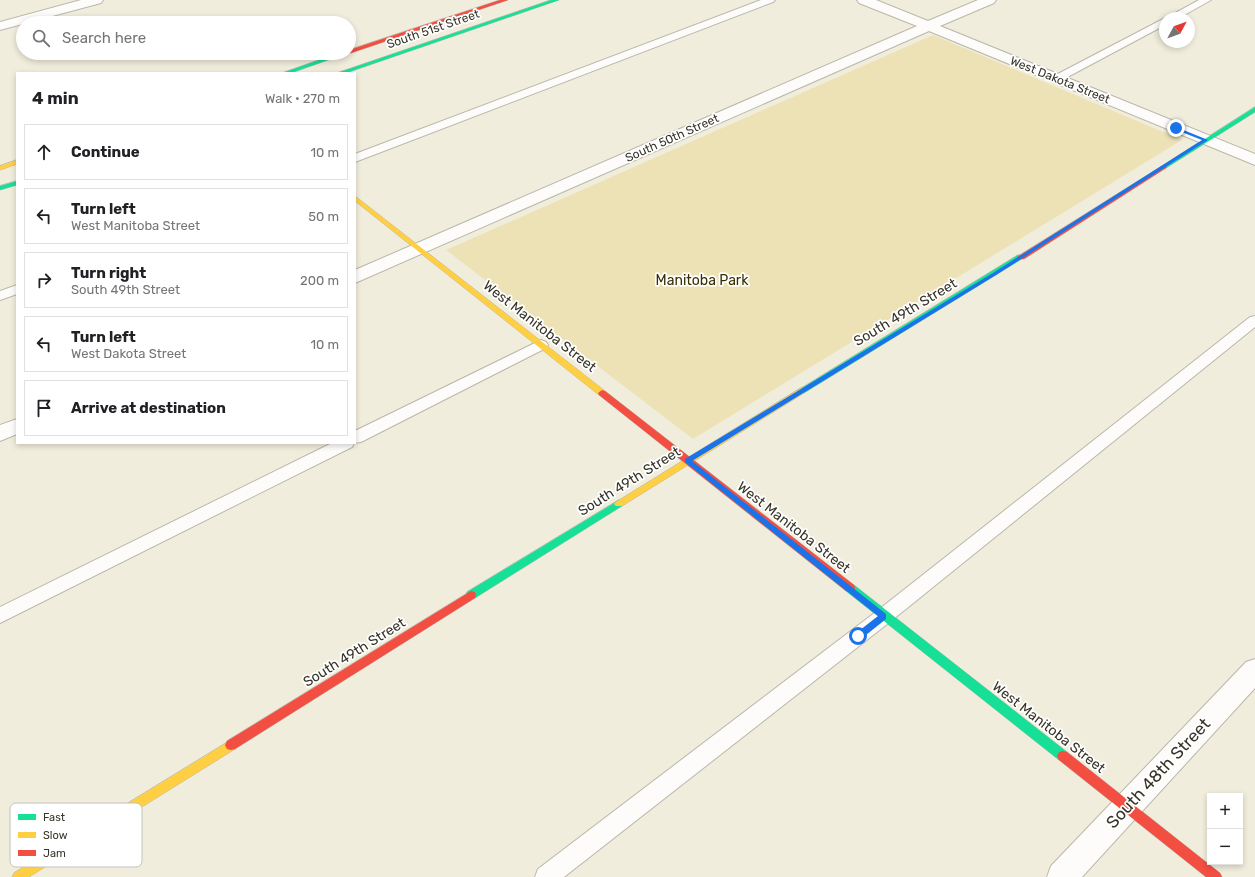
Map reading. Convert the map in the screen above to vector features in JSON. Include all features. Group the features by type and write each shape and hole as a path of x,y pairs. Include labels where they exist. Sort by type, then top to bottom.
{"street":[{"path":"37,16 96,0"},
{"name":"South 51st Street","path":"356,50 505,0"},
{"name":"South 51st Street","path":"343,72 556,0"},
{"name":"West Dakota Street","path":"864,0 1255,160"},
{"name":"South 50th Street","path":"356,277 989,0"},
{"path":"0,26 16,22"},
{"path":"288,72 324,60"},
{"name":"South 49th Street","path":"137,803 687,461 994,274 1255,109"},
{"path":"0,168 16,162"},
{"path":"0,188 16,183"},
{"name":"West Manitoba Street","path":"356,199 1216,877"},
{"path":"0,433 16,426"},
{"name":"South 48th Street","path":"1062,877 1255,670"},
{"name":"South 49th Street","path":"18,877 34,867"}],"lane":[{"path":"356,158 770,0"},
{"path":"1183,12 1206,0"},
{"path":"1056,79 1159,24"},
{"path":"0,296 16,290"},
{"path":"546,877 884,616 1255,320"},
{"path":"356,438 541,345"},
{"path":"0,616 344,444"}],"green space":[{"name":"Manitoba Park","path":"933,35 1182,140 693,439 446,250"}],"traffic: fast":[{"path":"343,72 556,0"},
{"path":"288,72 324,60"},
{"path":"1164,167 1255,109"},
{"path":"0,188 16,183"},
{"path":"801,391 1021,257"},
{"path":"471,595 619,504"},
{"path":"850,588 1063,756"}],"traffic: slow":[{"path":"0,168 16,162"},
{"path":"356,199 602,393"},
{"path":"619,504 801,391"},
{"path":"137,803 231,745"},
{"path":"18,877 34,867"}],"traffic: jam":[{"path":"356,50 505,0"},
{"path":"1021,257 1164,167"},
{"path":"602,393 850,588"},
{"path":"231,745 471,595"},
{"path":"1063,756 1216,877"}],"route":[{"path":"858,636 884,616 687,461 994,274 1206,140 1176,128"}]}
